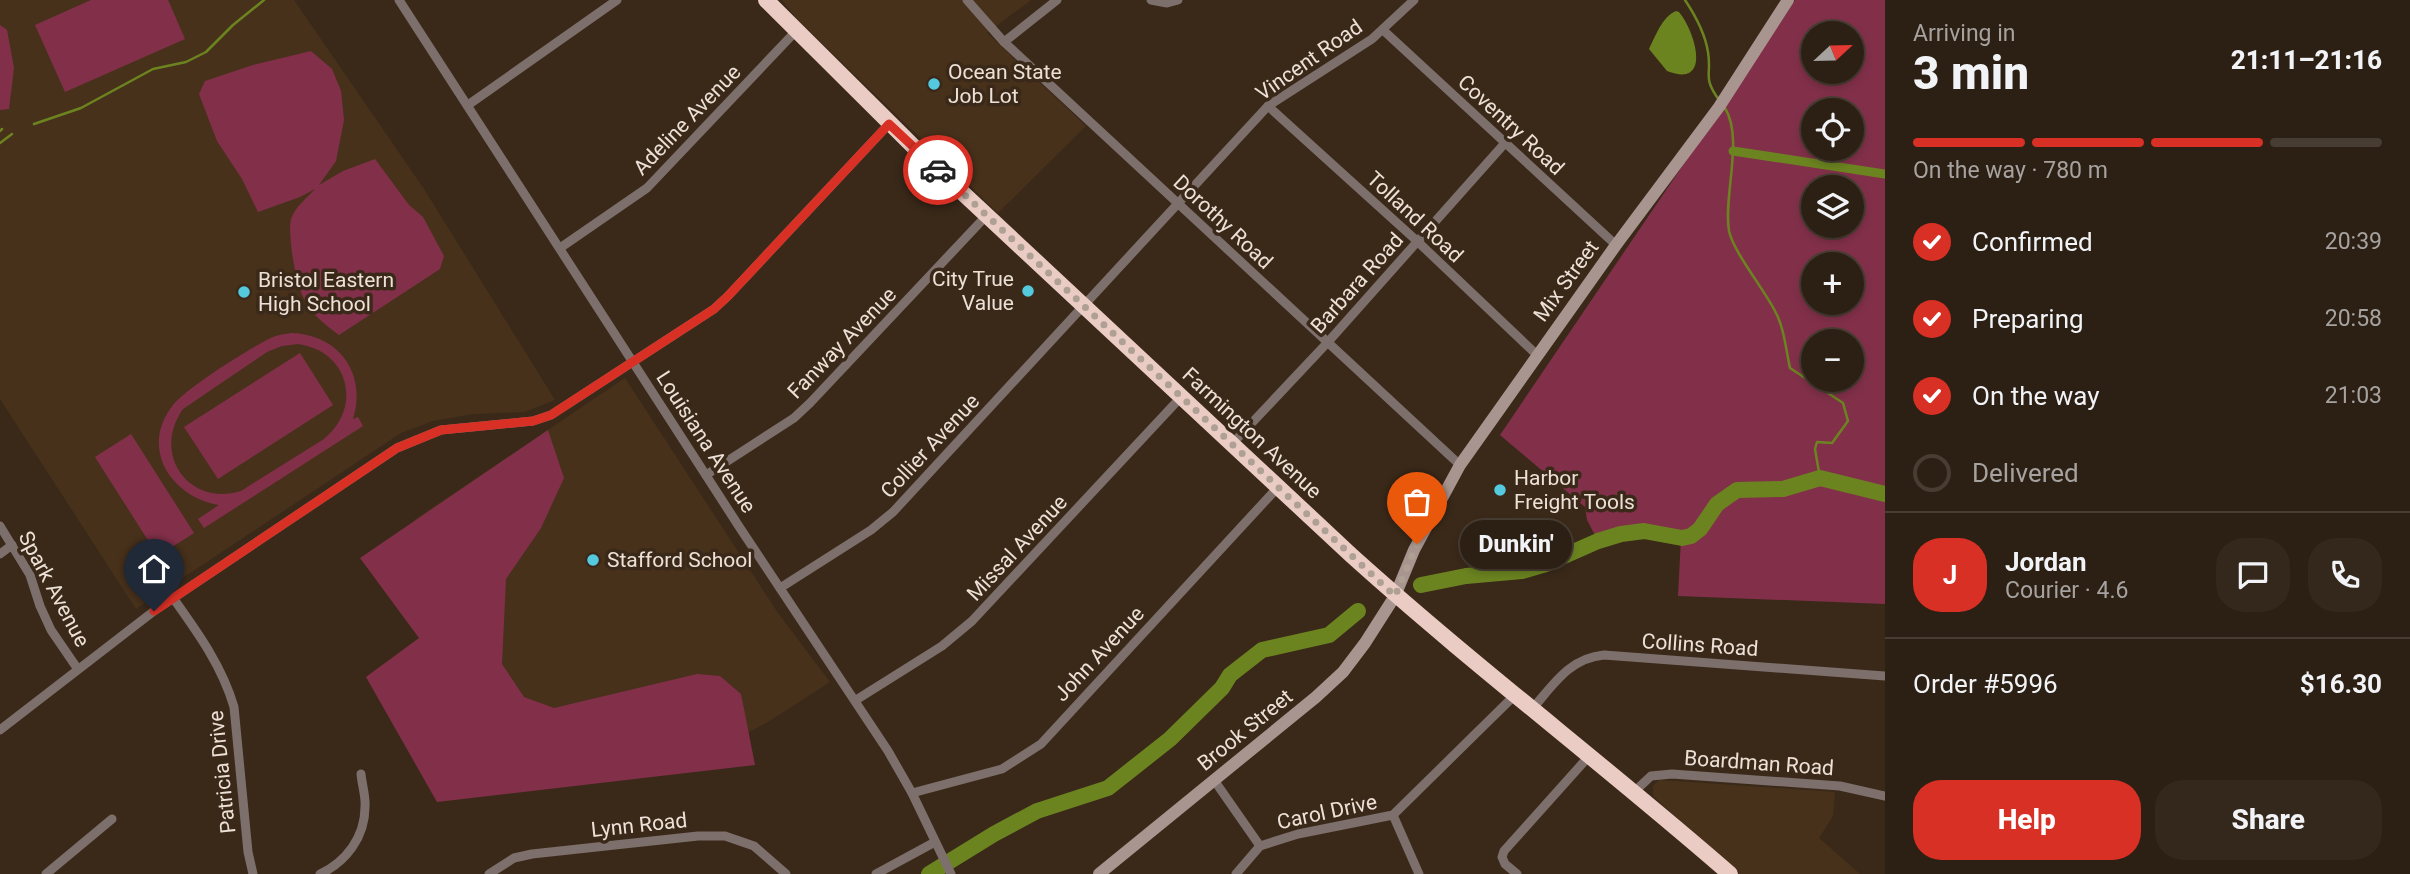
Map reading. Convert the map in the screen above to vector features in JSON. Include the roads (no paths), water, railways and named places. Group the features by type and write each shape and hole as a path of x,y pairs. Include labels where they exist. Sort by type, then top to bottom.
{"highway":[{"name":"Farmington Avenue","path":"766,0 889,124 1395,596 1635,792 1730,874"}],"main road":[{"name":"Mix Street","path":"1395,596 1417,544 1460,466 1615,245 1722,104 1788,0"},
{"name":"Brook Street","path":"1099,874 1343,672 1395,596"}],"street":[{"path":"468,105 617,0"},
{"name":"Dorothy Road","path":"967,0 1004,42 1460,466"},
{"path":"1004,42 1057,0"},
{"path":"1151,0 1167,3 1178,0"},
{"name":"Vincent Road","path":"1085,305 1268,106 1383,30 1414,0"},
{"name":"Louisiana Avenue","path":"402,1 706,475 856,700 912,793 950,873"},
{"name":"Coventry Road","path":"1383,30 1615,245"},
{"name":"Adeline Avenue","path":"560,248 647,188 796,31"},
{"name":"Tolland Road","path":"1268,106 1417,241 1537,355"},
{"path":"0,730 77,668 173,598 397,448 441,430 533,421 551,415 714,309 889,124"},
{"name":"Barbara Road","path":"1233,443 1506,144"},
{"name":"Fanway Avenue","path":"706,475 794,418 987,215"},
{"name":"Collier Avenue","path":"780,588 870,530 892,512 1085,305"},
{"name":"Missal Avenue","path":"856,700 942,646 972,621 1182,396"},
{"name":"John Avenue","path":"912,793 1002,769 1041,744 1279,486"},
{"name":"Spark Avenue","path":"0,526 30,575 51,630 77,668"},
{"path":"0,554 12,545"},
{"name":"Patricia Drive","path":"173,598 209,650 228,688 234,707 248,852 253,874"},
{"name":"Collins Road","path":"1533,708 1572,665 1587,658 1604,655 1885,676"},
{"name":"Carol Drive","path":"1236,874 1260,846 1298,834 1393,815 1516,694"},
{"path":"1517,874 1502,857 1504,851 1590,755"},
{"path":"320,874 328,871 351,850 362,830 365,807 361,774"},
{"name":"Boardman Road","path":"1635,792 1651,776 1672,774 1840,786 1885,796"},
{"path":"1214,780 1260,846"},
{"path":"1393,815 1419,874"},
{"path":"46,874 112,819"},
{"name":"Lynn Road","path":"489,874 514,858 532,854 725,835 754,846 786,874"},
{"path":"876,874 935,842"}],"waterway":[{"path":"34,124 81,108 153,69 186,62 206,52 264,0"},
{"path":"1685,0 1705,38 1709,81 1719,100"},
{"path":"1725,108 1733,135 1728,217 1732,239 1778,317 1790,368 1843,403 1848,421 1832,443 1817,442 1815,449 1820,478"},
{"path":"0,143 12,134"},
{"path":"1733,151 1885,174"},
{"path":"1421,585 1466,576 1522,571 1621,534 1644,531 1682,538 1691,536 1700,529 1717,504 1737,490 1783,489 1820,478 1885,494"},
{"path":"929,874 1037,811 1108,788 1170,739 1222,688 1230,675 1262,650 1329,635 1358,611"}],"place":[{"name":"Ocean State Job Lot","path":"934,84"},
{"name":"City True Value","path":"1028,291"},
{"name":"Bristol Eastern High School","path":"244,292"},
{"name":"Harbor Freight Tools","path":"1500,490"},
{"name":"Dunkin'","path":"1417,544"},
{"name":"Stafford School","path":"593,560"}]}
